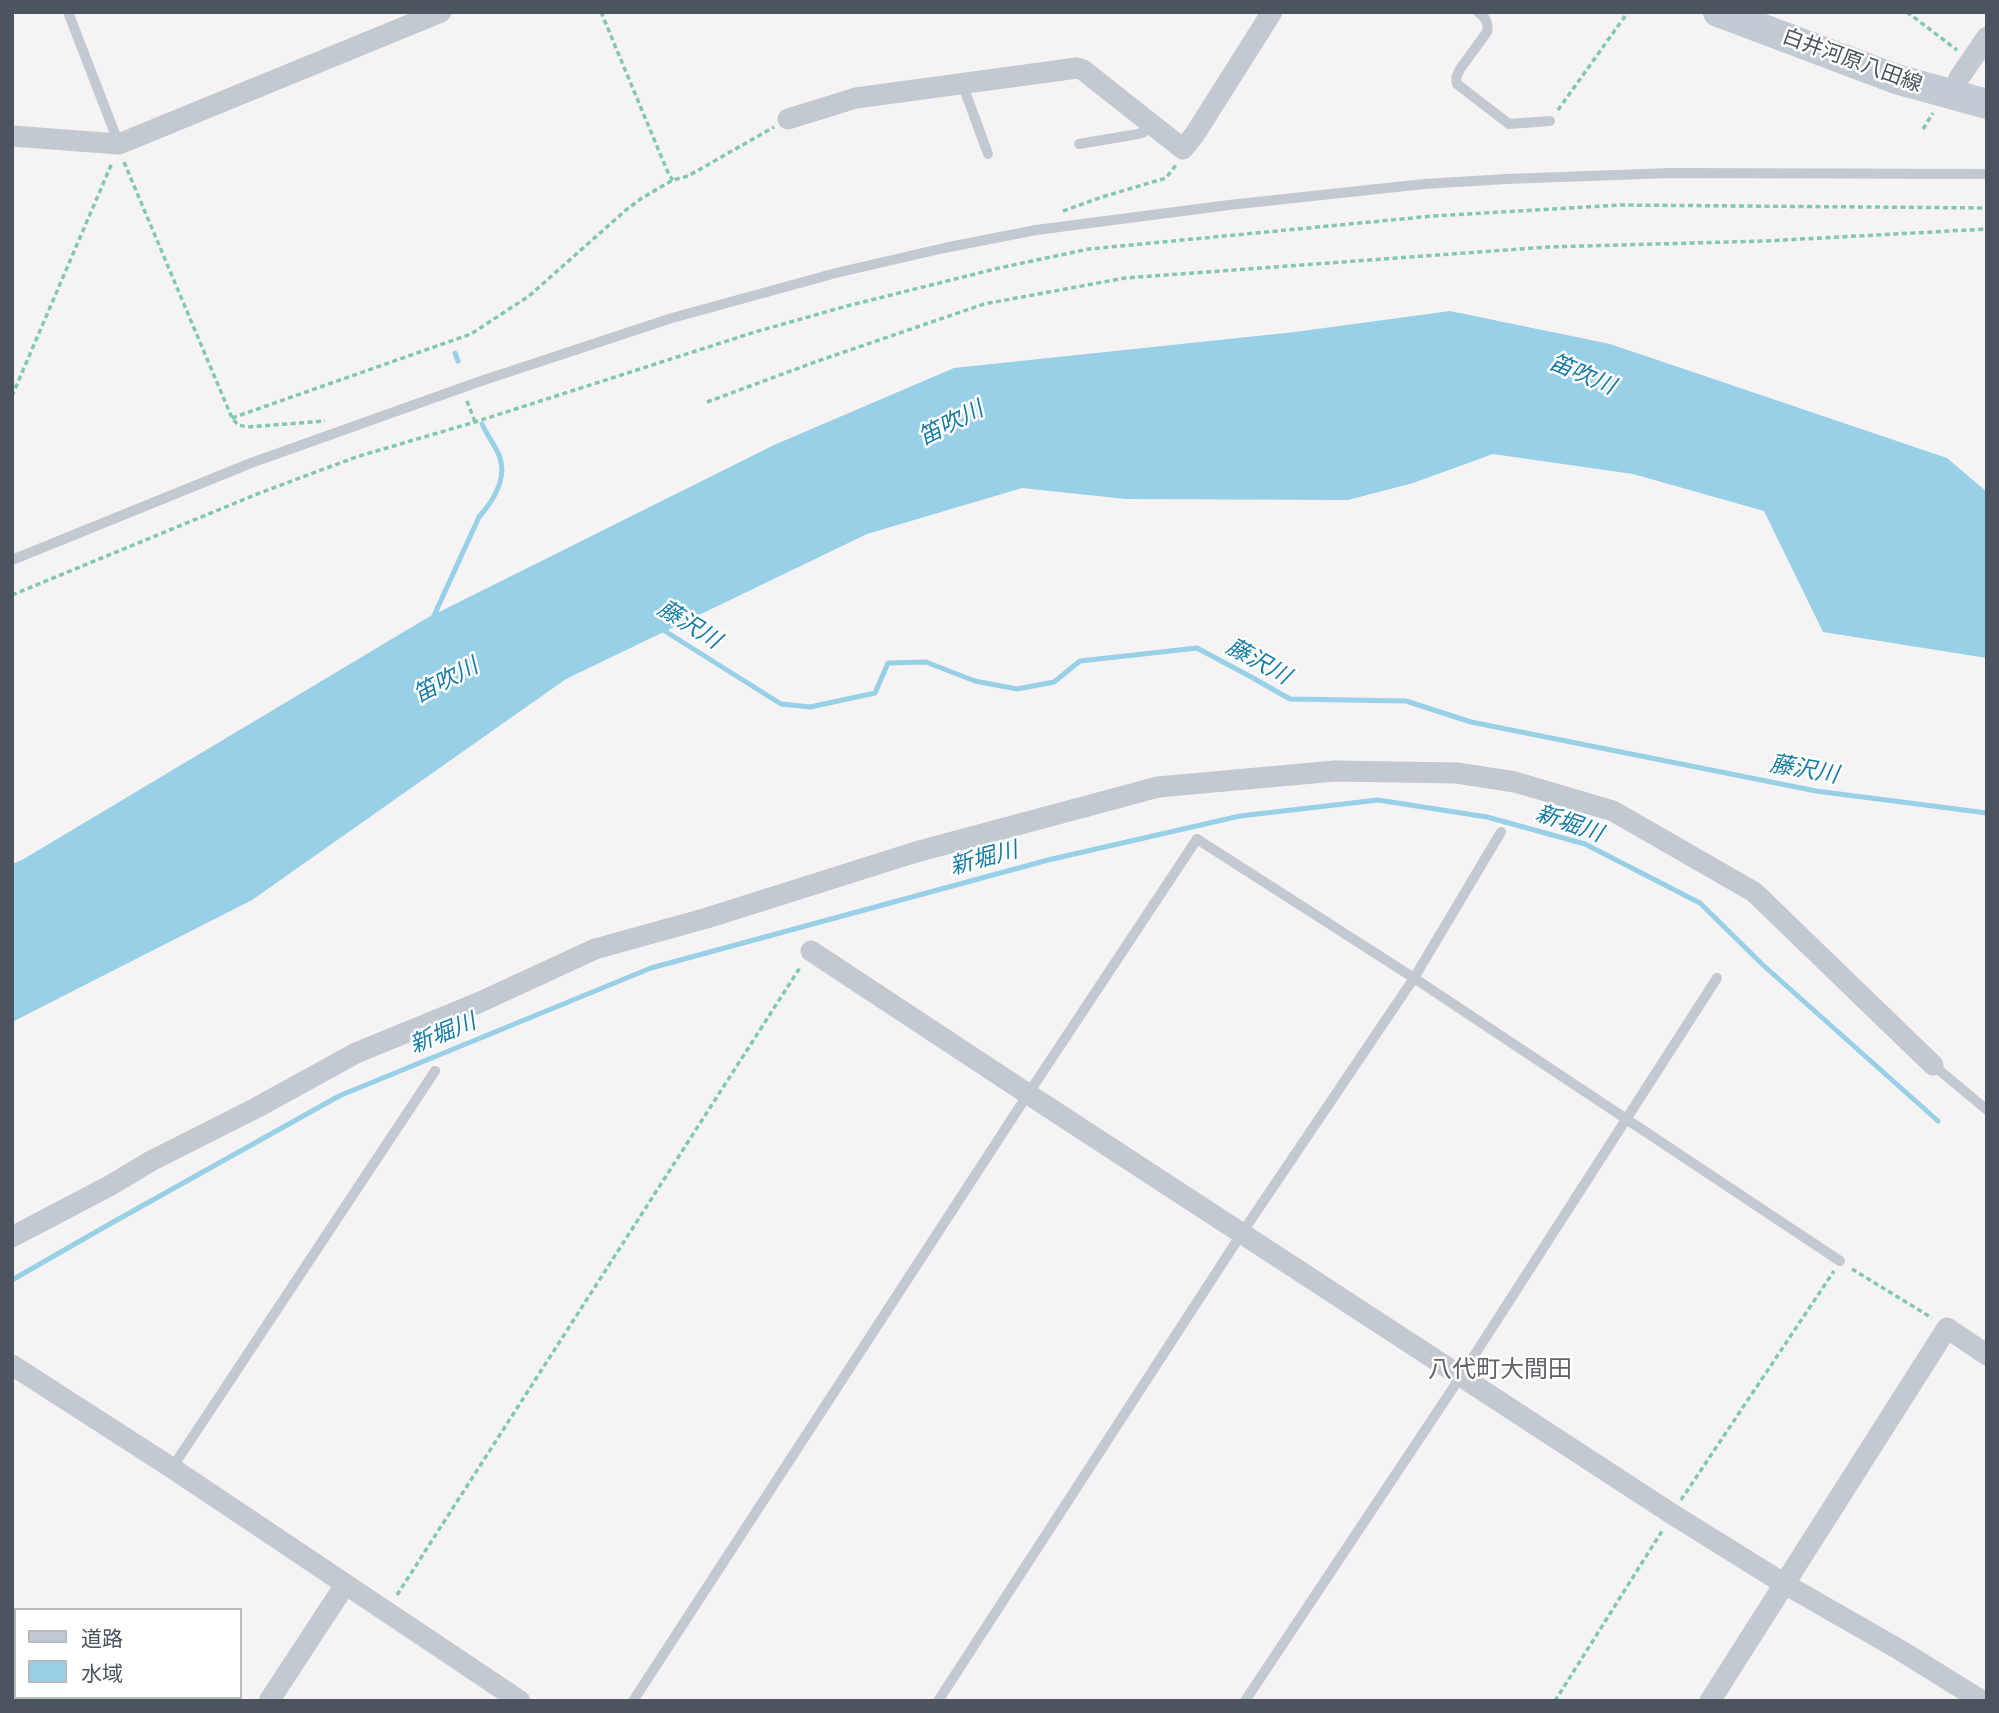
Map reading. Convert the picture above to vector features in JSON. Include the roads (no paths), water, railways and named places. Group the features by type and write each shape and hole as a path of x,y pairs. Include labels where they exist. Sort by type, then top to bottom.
{"main road":[{"name":"白井河原八田線","path":"1718,12 1851,63 1953,96 1987,104"}],"street":[{"path":"12,136 119,146 441,12"},
{"path":"788,119 856,98 1077,68 1183,149 1272,12"},
{"path":"1953,96 1959,78 1979,63 1987,37"},
{"path":"12,1237 111,1185 150,1160 256,1108 356,1053 478,1003 596,949 707,918 916,852 1158,787 1335,771 1457,772 1515,782 1613,811 1754,892 1933,1065"},
{"path":"811,951 1672,1514 1982,1701"},
{"path":"1710,1701 1947,1328 1987,1355"},
{"path":"12,1365 172,1468 520,1701"},
{"path":"269,1701 345,1585"}],"lane":[{"path":"68,12 119,146"},
{"path":"1478,12 1487,20 1489,26 1460,69 1456,78 1457,84 1509,124 1550,121"},
{"path":"962,83 988,154"},
{"path":"1079,144 1138,134 1152,124"},
{"path":"12,560 251,463 481,381 672,318 836,273 1036,230 1229,205 1424,184 1506,179 1671,173 1987,174"},
{"path":"938,1701 1242,1233 1414,978 1501,832"},
{"path":"633,1701 1197,839 1414,978 1840,1261"},
{"path":"1245,1701 1461,1376 1717,978"},
{"path":"1933,1065 1987,1110"},
{"path":"172,1468 435,1070"}],"water":[{"name":"笛吹川","path":"1450,311 1610,344 1947,458 1987,492 1987,658 1823,632 1764,511 1633,474 1493,454 1413,483 1348,500 1126,499 1022,488 867,534 566,679 252,900 12,1022 12,864 427,618 774,445 954,368 1295,332"}],"waterway":[{"path":"455,353 458,361"},
{"path":"432,620 479,517 490,503 501,480 499,455 482,424"},
{"name":"藤沢川","path":"660,628 781,704 810,707 875,693 888,663 926,662 975,681 1017,689 1054,682 1080,661 1197,648 1290,699 1406,701 1471,722 1816,791 1987,813"},
{"name":"新堀川","path":"12,1280 339,1096 651,968 1048,860 1240,816 1378,800 1487,817 1585,844 1700,903 1763,965 1938,1121"}],"district":[{"name":"八代町大間田","path":"1500,1370"}]}
